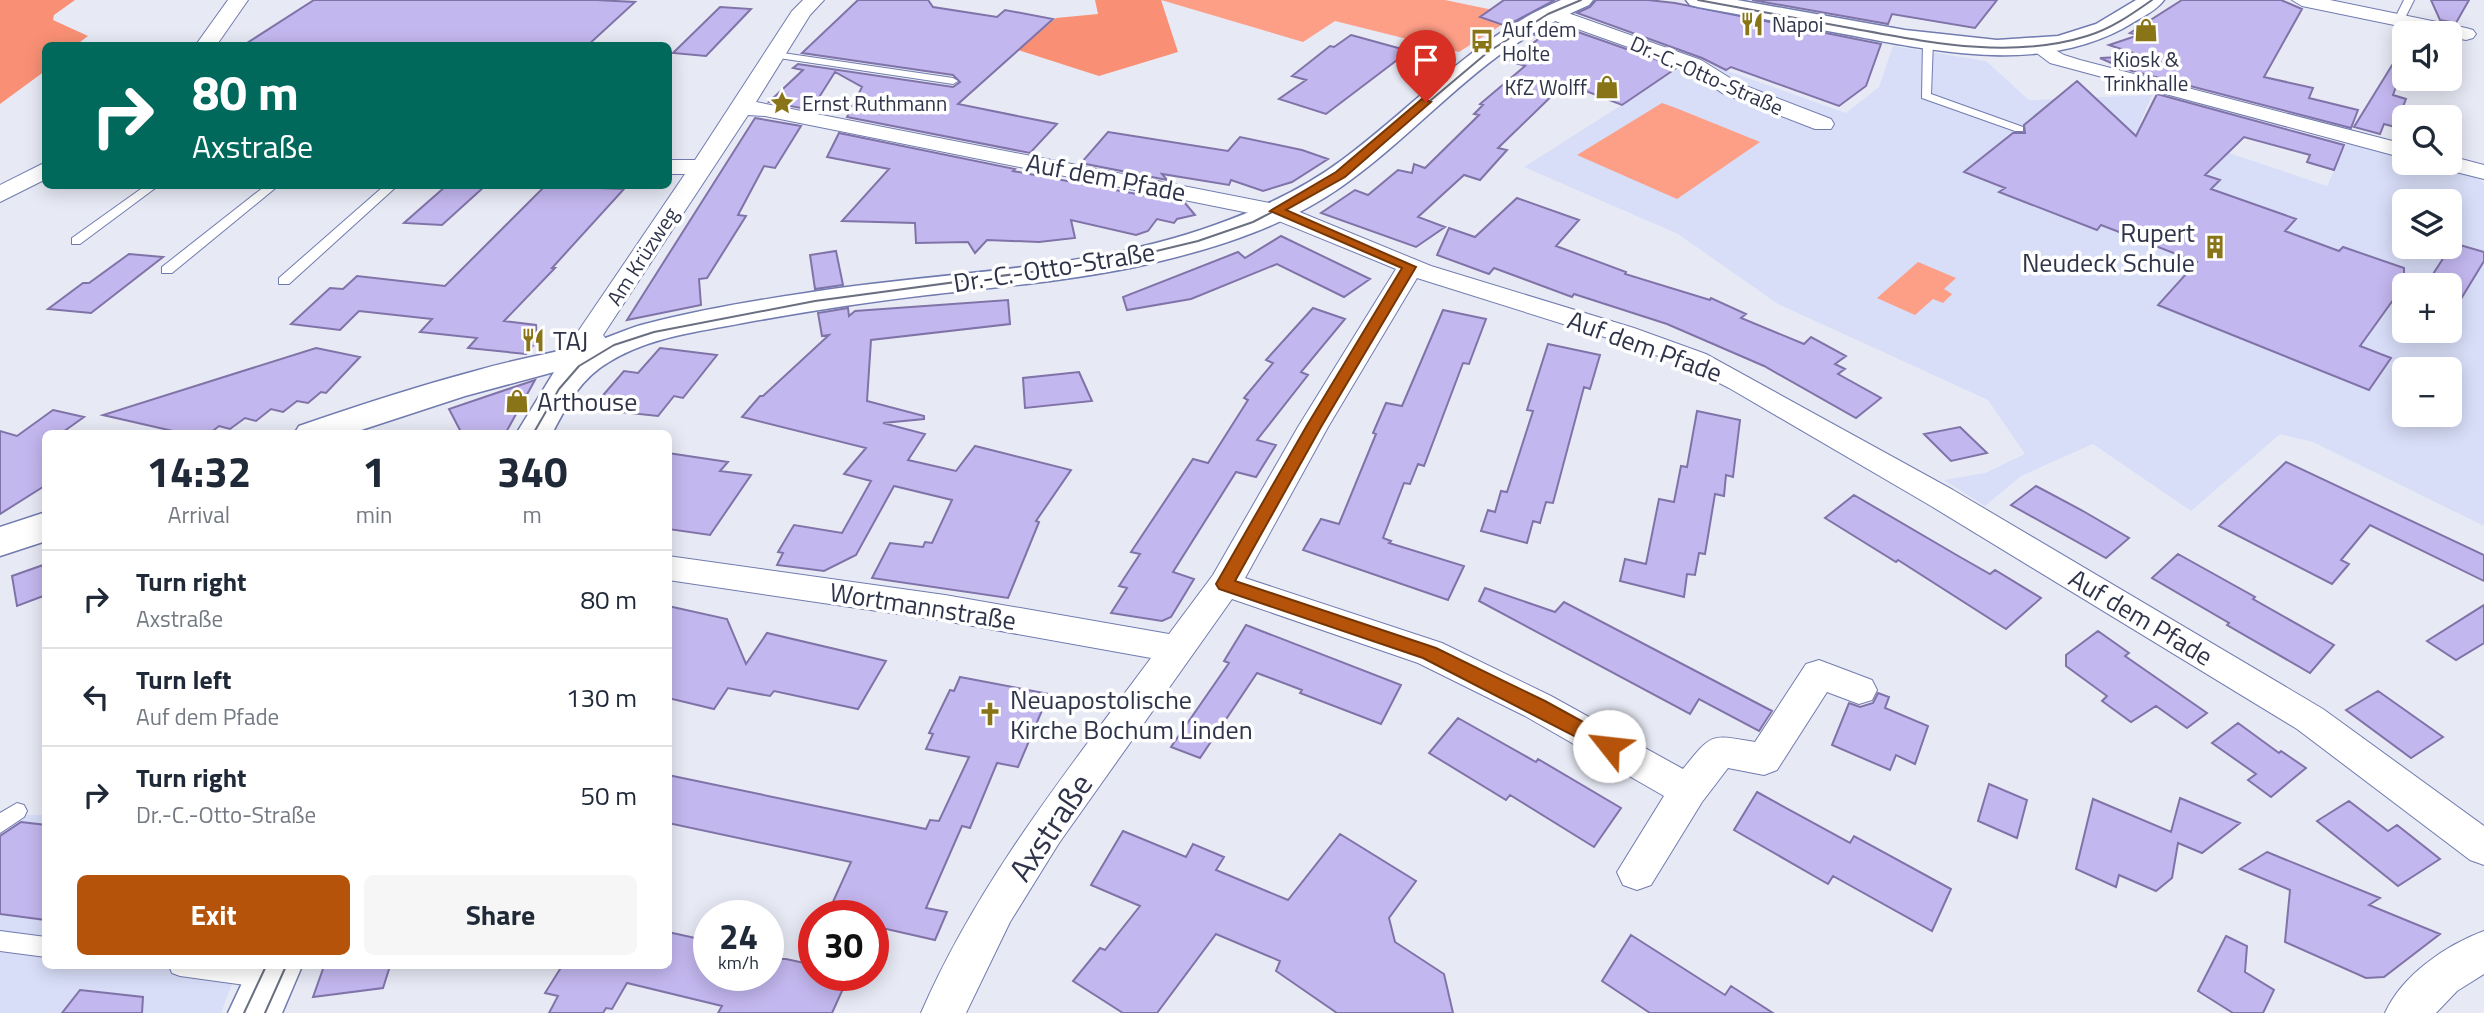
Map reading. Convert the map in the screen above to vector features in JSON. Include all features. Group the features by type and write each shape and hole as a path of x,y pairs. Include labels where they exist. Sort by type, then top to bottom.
{"street":[{"path":"208,42 238,0"},
{"name":"Dr.-C.-Otto-Straße","path":"536,430 567,377 621,342 680,325 769,308 1107,263 1213,236 1276,211 1340,175 1477,59 1551,13 1581,0"},
{"path":"1698,0 1928,41 1981,45 2036,45 2065,41 2105,29 2152,0"},
{"path":"2302,0 2466,34"},
{"name":"Am Krüzweg","path":"602,352 589,336 776,55 807,1"},
{"name":"Dr.-C.-Otto-Straße","path":"1551,13 1687,61 1730,88 1823,124"},
{"path":"2036,45 2056,59 2073,64 2392,148"},
{"name":"Auf dem Pfade","path":"741,108 765,109 1276,211 1410,267 1624,334 1726,374 1942,498 2310,719 2484,848"},
{"path":"672,167 701,167"},
{"path":"2462,167 2484,173"},
{"path":"0,195 42,171"},
{"name":"Axstraße","path":"943,1013 995,909 1024,864 1225,584 1313,427 1410,267"},
{"path":"324,430 404,402 504,373 602,352"},
{"path":"0,542 42,527"},
{"name":"Wortmannstraße","path":"672,569 922,605 1176,649"},
{"path":"1225,584 1430,653 1538,706 1689,791"},
{"path":"1637,872 1689,791 1720,751 1764,759 1784,732 1819,674 1859,690"},
{"path":"2407,1013 2442,976 2484,950"}],"lane":[{"path":"2399,20 2409,0"},
{"path":"1928,41 1926,96 2019,129"},
{"path":"776,55 953,81"},
{"path":"76,241 148,189"},
{"path":"167,270 268,189"},
{"path":"284,281 388,189"},
{"path":"0,825 17,811"},
{"path":"0,941 42,946"},
{"path":"193,969 268,986"}],"shaded area":[{"path":"0,0 75,0 54,15 53,20 88,36 80,42 42,42 42,73 0,104"},
{"path":"1095,0 1161,0 1178,52 1099,76 1018,50 1056,18 1098,14"},
{"path":"1161,0 1445,0 1517,15 1459,52 1335,21 1303,42"},
{"path":"1893,46 1986,61 2029,100 2152,95 2140,123 2327,186 2347,142 2392,155 2392,175 2462,175 2462,173 2474,176 2484,183 2484,526 2313,442 2280,434 2191,511 2093,444 2021,476 1985,506 1944,480 1985,473 2025,454 1988,400 1778,304 1678,234 1524,167 1694,59 1846,113 1879,87"},
{"path":"1662,103 1760,142 1677,199 1577,155"},
{"path":"1918,262 1956,278 1944,289 1952,294 1943,303 1933,299 1915,315 1877,298"},
{"path":"0,815 42,815 42,969 238,969 221,1013 0,1013"}],"building":[{"path":"314,0 635,2 591,42 249,42"},
{"path":"858,0 928,0 933,7 997,17 1005,10 1053,19 958,104 1057,124 1030,153 847,117 862,87 835,72 811,110 769,102 803,70 793,68 798,64 953,87 960,82 953,75 802,53"},
{"path":"1504,0 1555,0 1506,26 1480,17"},
{"path":"1596,0 1675,3 1881,44 1866,86 1839,106 1731,67 1726,70 1702,58 1577,13 1590,7"},
{"path":"1752,0 1997,0 1975,28 1892,14 1888,24"},
{"path":"2182,0 2281,0 2302,9 2264,77 2313,88 2309,98 2358,110 2351,128 2125,69 2100,58 2142,56 2109,45 2139,35 2130,33"},
{"path":"2431,0 2469,0 2457,21 2440,20"},
{"path":"720,7 751,9 706,56 673,53"},
{"path":"1555,24 1678,67 1622,105 1565,83 1498,148 1507,150 1480,180 1464,175 1418,217 1445,227 1416,247 1321,213 1355,190 1368,195 1398,170 1412,173 1414,164 1425,168 1479,115 1474,114 1483,105 1480,104 1525,66 1509,61 1541,37 1535,35"},
{"path":"1351,35 1409,51 1326,114 1279,99 1306,80 1292,76 1330,46 1334,47"},
{"path":"2392,65 2393,95 2406,99 2404,105 2392,105 2392,126 2384,124 2380,134 2354,127"},
{"name":"Rupert Neudeck Schule","path":"2077,81 2136,136 2157,94 2344,145 2334,170 2307,162 2310,155 2244,137 2205,175 2220,180 2211,189 2296,219 2285,231 2339,251 2343,247 2404,268 2404,273 2392,273 2392,302 2360,346 2391,358 2369,390 2158,305 2197,262 2101,225 2097,230 1999,192 2005,188 1964,172 2013,133 2025,133 2024,125"},
{"path":"755,118 801,126 775,168 764,166 738,215 746,216 707,278 699,279 701,305 627,320"},
{"path":"1108,132 1228,151 1240,137 1302,150 1328,159 1292,182 1263,191 1231,180 1229,185 1162,174 1167,180 1081,163"},
{"path":"839,133 1015,169 1013,171 1185,203 1195,215 1177,219 1174,223 1157,219 1148,231 1136,235 1071,220 1075,238 1039,242 987,240 975,253 968,242 916,243 915,223 842,221 889,169 827,157"},
{"path":"443,189 482,189 442,225 404,223"},
{"path":"542,189 624,189 504,321 536,325 537,341 526,354 468,348 477,338 420,332 432,319 359,311 340,330 291,324 330,288 343,289 357,276 445,286"},
{"path":"1517,198 1579,220 1556,246 1626,272 1625,274 1710,300 1711,298 1746,314 1741,318 1804,344 1811,337 1846,356 1835,364 1845,369 1838,374 1881,398 1856,418 1764,366 1667,324 1574,294 1572,297 1494,268 1489,274 1437,255 1449,228 1475,237"},
{"path":"1281,236 1370,279 1344,297 1277,264 1191,299 1127,310 1123,297 1238,252 1245,258"},
{"path":"2462,246 2484,252 2484,261 2462,297 2462,273 2434,273 2443,259 2462,259"},
{"path":"836,251 843,285 815,289 810,255"},
{"path":"129,254 163,257 91,313 48,309 83,283 89,283"},
{"path":"1008,300 1010,324 871,340 867,401 924,416 924,419 883,423 925,434 908,460 956,471 975,446 1071,470 1036,521 1039,522 1008,598 872,578 890,543 923,547 925,542 932,543 952,500 894,486 856,555 824,571 777,565 783,553 778,552 794,525 842,533 871,481 844,474 866,448 742,417 760,396 829,335 822,336 818,313 848,308 849,316 855,311"},
{"path":"1313,308 1345,319 1301,372 1308,375 1257,440 1276,445 1256,477 1236,472 1173,572 1194,579 1171,617 1162,621 1111,613 1127,588 1119,586 1140,554 1131,552 1193,459 1208,463 1248,400 1244,398 1273,363 1266,360"},
{"path":"1443,310 1486,319 1469,364 1463,363 1424,466 1418,464 1410,484 1404,483 1383,538 1391,541 1389,543 1464,566 1448,600 1303,550 1321,519 1339,524 1386,403 1402,406"},
{"path":"1548,344 1600,355 1590,389 1584,387 1553,503 1546,502 1540,523 1533,521 1527,543 1481,531 1488,510 1495,512 1501,491 1507,492 1533,411 1527,410"},
{"path":"316,348 360,357 326,393 321,392 308,403 297,401 283,412 271,409 256,421 245,418 230,429 219,426 214,430 169,430 103,415"},
{"path":"660,348 717,355 683,398 674,396 658,416 591,409 624,371 638,373"},
{"path":"1079,372 1092,401 1025,408 1023,378"},
{"path":"535,380 507,430 460,430 449,409"},
{"path":"53,410 84,417 66,430 42,430 42,488 0,514 0,431 17,436"},
{"path":"1697,411 1740,420 1733,477 1726,475 1724,496 1715,494 1705,554 1699,553 1695,575 1687,574 1684,597 1620,581 1625,559 1646,564 1659,499 1674,502 1681,466 1687,467"},
{"path":"1960,427 1987,453 1951,461 1924,434"},
{"path":"672,454 728,462 720,471 751,475 710,535 672,530"},
{"path":"2286,462 2484,555 2484,581 2370,525 2341,560 2349,564 2332,584 2219,526"},
{"path":"2036,486 2129,538 2106,558 2011,505"},
{"path":"1854,495 1990,574 1995,570 2041,598 2006,629 1898,560 1896,562 1825,518"},
{"path":"2178,554 2334,645 2310,673 2227,625 2229,623 2152,578"},
{"path":"42,565 42,597 17,606 12,576"},
{"path":"1485,588 1555,612 1564,602 1772,711 1759,731 1699,699 1690,714 1479,601"},
{"path":"2484,605 2484,643 2456,660 2427,641"},
{"path":"672,607 727,619 746,664 767,633 886,661 858,709 774,691 770,696 728,688 714,709 672,699"},
{"path":"1246,625 1401,685 1381,724 1300,693 1302,690 1257,673 1200,758 1171,747 1229,663 1224,661"},
{"path":"2098,631 2129,653 2125,656 2207,713 2187,728 2156,706 2131,722 2102,701 2107,696 2066,666 2066,655"},
{"path":"960,677 1049,694 1018,767 997,763 970,828 962,826 926,908 947,912 935,940 889,930 889,900 834,900 851,862 672,824 672,776 926,829 930,820 939,821 969,757 926,749 933,734 929,733 950,690 954,691"},
{"path":"2378,691 2443,737 2411,758 2346,710"},
{"path":"1878,693 1889,697 1885,708 1928,726 1915,764 1896,755 1890,770 1832,745 1849,703 1860,707 1873,703"},
{"path":"1458,718 1536,762 1538,759 1621,808 1594,847 1510,795 1506,800 1429,753"},
{"path":"2238,723 2279,753 2281,751 2306,768 2271,797 2248,780 2256,774 2212,743"},
{"path":"1989,784 2027,800 2017,838 1978,821"},
{"path":"1757,792 1850,843 1854,836 1951,889 1932,931 1833,876 1828,884 1734,830"},
{"path":"2180,798 2240,823 2202,853 2178,843 2172,878 2156,891 2119,875 2116,887 2076,869 2093,799 2171,832"},
{"path":"2349,801 2388,831 2397,825 2440,859 2398,886 2317,821"},
{"path":"21,822 42,825 42,919 0,914 0,836"},
{"path":"1123,831 1186,857 1193,844 1224,857 1216,870 1288,900 1340,834 1416,881 1389,918 1395,942 1444,974 1453,1013 1337,1013 1276,971 1280,961 1216,934 1157,1013 1123,1013 1073,981 1100,948 1105,950 1140,906 1091,885"},
{"path":"2267,852 2380,898 2369,905 2440,934 2384,977 2366,978 2285,942 2290,890 2240,869"},
{"path":"672,933 693,937 693,991 784,991 786,959 798,962 798,991 842,991 832,1013 718,1013 722,1006 627,983 612,1009 606,1008 603,1013 549,1013 558,996 545,993 560,969 672,969"},
{"path":"1631,935 1725,995 1731,986 1773,1013 1650,1013 1602,981"},
{"path":"2226,936 2247,946 2245,972 2274,990 2263,1013 2233,1013 2198,991"},
{"path":"323,969 389,969 383,988 313,997"},
{"path":"80,990 143,997 142,1013 62,1013"}],"tram line":[{"path":"535,430 559,389 579,366 614,345 654,332 815,301 1119,260 1198,241 1253,222 1330,182 1488,52 1548,14 1581,0"},
{"path":"1698,0 1909,39 1998,48 2058,43 2087,36 2113,25 2152,0"},
{"path":"244,1013 265,969"},
{"path":"265,1013 285,969"}],"place":[{"name":"Napoi","path":"1752,24"},
{"name":"Kiosk & Trinkhalle","path":"2146,30"},
{"name":"Auf dem Holte","path":"1482,41"},
{"name":"KfZ Wolff","path":"1607,87"},
{"name":"Ernst Ruthmann","path":"782,103"},
{"name":"Rupert Neudeck Schule","path":"2215,247"},
{"name":"TAJ","path":"533,340"},
{"name":"Arthouse","path":"517,401"},
{"name":"Neuapostolische Kirche Bochum Linden","path":"990,714"}],"route":[{"path":"1426,102 1340,175 1276,211 1410,267 1313,427 1225,584 1430,653 1538,706 1609,746"}]}
